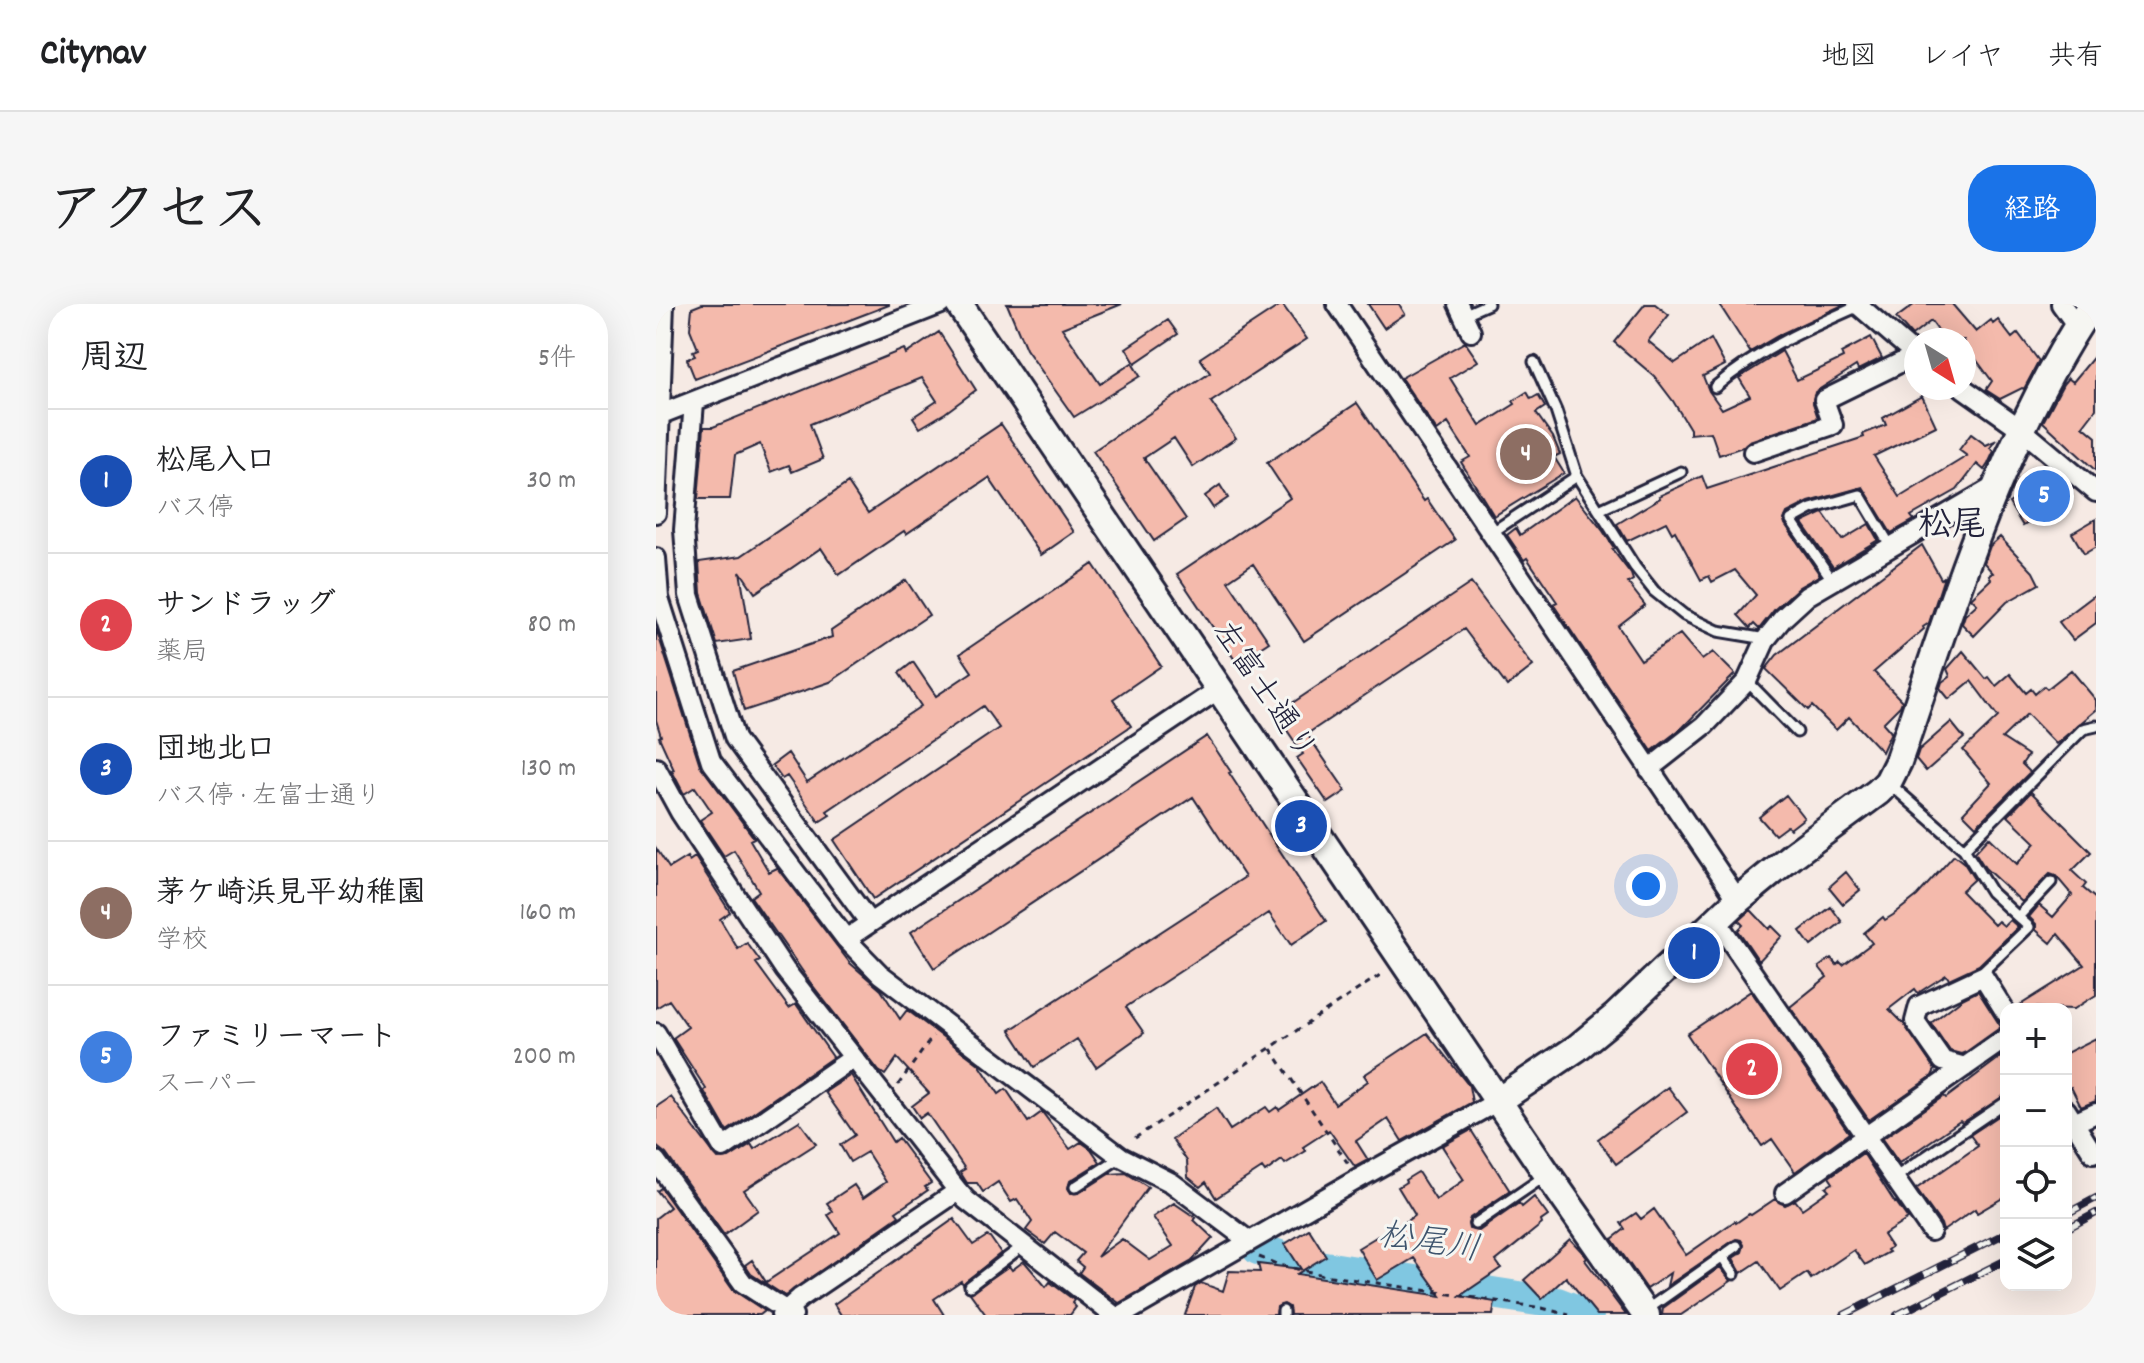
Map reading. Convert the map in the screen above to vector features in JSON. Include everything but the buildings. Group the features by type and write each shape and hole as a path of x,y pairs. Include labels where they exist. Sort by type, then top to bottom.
{"street":[{"path":"656,513 660,326 664,304"},
{"path":"658,416 941,304"},
{"name":"左富士通り","path":"959,304 1548,1175 1645,1313"},
{"path":"1337,304 1738,900"},
{"path":"1862,309 1886,304"},
{"path":"1122,1315 1498,1101 1548,1069 1616,1016 1738,900 1888,782 1898,762 1997,485 2021,429 2085,315 2061,304"},
{"path":"1461,309 1471,332"},
{"path":"1862,309 1904,345"},
{"path":"1753,452 1833,425 1824,400 1904,361"},
{"path":"1976,397 2021,429 2096,492"},
{"path":"694,402 684,530 689,595 735,739 869,922"},
{"path":"1649,769 1705,725 1747,681 1766,639 1807,596 1997,485"},
{"path":"656,558 659,598 711,761 846,939 880,974 943,1023 1121,1157 1172,1183 1245,1244"},
{"path":"846,939 1219,689"},
{"path":"656,768 660,780 749,919 958,1191 1113,1315"},
{"path":"1716,920 1931,1231"},
{"path":"1965,1067 1943,1061 1915,1021 1919,1006 1983,976 2000,1003"},
{"path":"656,1033 723,1148 853,1058"},
{"path":"1785,1193 2000,1042"},
{"path":"2072,1116 2096,1113"},
{"path":"2072,1119 2093,1153"},
{"path":"656,1161 743,1283 787,1314 958,1191"}],"lane":[{"path":"1461,309 1488,304"},
{"path":"1715,387 1740,365 1776,343 1862,309"},
{"path":"1534,362 1556,411 1577,476 1635,567 1654,591 1684,615 1718,631 1766,639"},
{"path":"1599,510 1681,472"},
{"path":"1491,533 1577,476"},
{"path":"1833,581 1791,520 1811,509 1860,495 1891,547"},
{"path":"1747,681 1797,732"},
{"path":"1964,849 2083,729 2096,726"},
{"path":"1888,782 1964,849 1991,892 2029,927 1981,973 1983,976"},
{"path":"2018,917 2051,882"},
{"path":"1893,1179 2000,1106"},
{"path":"1075,1187 1121,1157"},
{"path":"1475,1224 1548,1175"},
{"path":"970,1286 1024,1245"},
{"path":"1645,1313 1737,1246"},
{"path":"1722,1256 1734,1274"}],"path":[{"path":"1135,1138 1390,969"},
{"path":"886,1100 943,1023"},
{"path":"1270,1048 1358,1179"},
{"path":"1245,1244 1279,1265 1324,1275 1542,1308 1569,1315"}],"waterway":[{"name":"松尾川","path":"1258,1249 1305,1264 1557,1303 1588,1315"}],"railway":[{"path":"2072,1211 2096,1198"},
{"path":"2072,1226 2096,1213"},
{"path":"1844,1315 2000,1236"},
{"path":"1897,1315 2000,1263"}],"place":[{"name":"茅ケ崎浜見平幼稚園","path":"1526,454"},
{"name":"ファミリーマート","path":"2044,496"},
{"name":"団地北口","path":"1301,826"},
{"name":"松尾入口","path":"1694,953"},
{"name":"サンドラッグ","path":"1752,1069"}],"district":[{"name":"松尾","path":"1952,527"}]}
